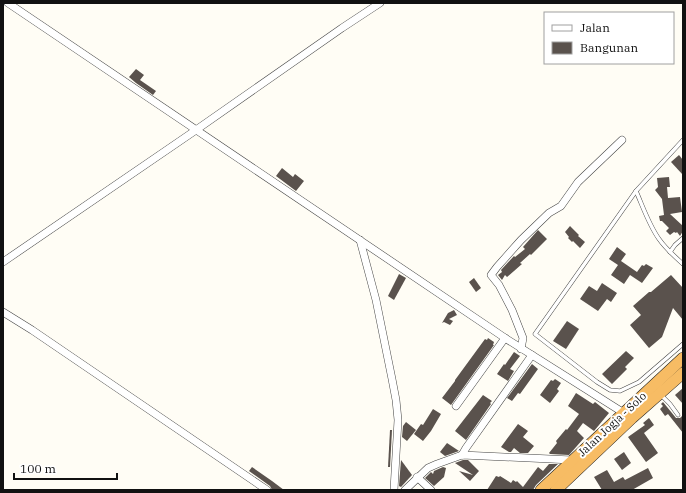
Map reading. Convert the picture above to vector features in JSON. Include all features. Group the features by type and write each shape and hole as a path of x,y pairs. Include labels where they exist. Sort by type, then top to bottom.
{"highway":[{"name":"Jalan Jogja - Solo","path":"556,490 683,358"},
{"name":"Jalan Jogja - Solo","path":"540,490 572,460 628,415 660,394 683,373"}],"street":[{"path":"8,3 505,338 628,415"},
{"path":"3,262 380,3"},
{"path":"522,348 523,338 512,310 499,285 491,275 521,240 549,213 561,206 578,182 622,140"},
{"path":"360,240 374,289 392,379 398,420 394,490"},
{"path":"3,312 32,330 267,490"},
{"path":"456,406 505,338"},
{"path":"462,455 532,355"},
{"path":"405,490 428,468 462,455 572,460"},
{"path":"417,477 431,490"}],"lane":[{"path":"683,140 636,191 535,334 597,382 610,390 620,391 639,382 683,344"},
{"path":"636,191 648,220 659,239 683,264"},
{"path":"670,252 683,238"},
{"path":"660,394 678,415"}],"building":[{"path":"136,69 144,75 140,80 156,91 153,95 129,77"},
{"path":"679,155 683,160 683,175 671,162"},
{"path":"282,168 293,177 295,174 304,181 296,191 276,176"},
{"path":"669,177 670,187 667,187 668,198 680,197 682,212 670,214 683,226 683,231 680,236 677,232 670,235 666,231 669,228 662,221 660,221 659,216 664,215 662,199 655,190 658,187 657,178"},
{"path":"570,226 585,242 580,248 568,238 569,237 565,232"},
{"path":"538,230 547,239 507,277 505,275 502,280 498,275 502,272 501,270 514,256 515,257 525,249 523,247"},
{"path":"617,247 626,254 621,261 637,272 642,265 644,266 646,264 653,268 642,283 630,275 624,284 611,275 618,265 609,259"},
{"path":"399,274 406,278 394,300 388,296"},
{"path":"671,275 683,288 683,320 673,308 662,337 649,348 630,325 641,315 633,306"},
{"path":"474,278 481,288 476,292 469,282"},
{"path":"602,283 617,293 611,302 607,299 598,311 580,299 589,286 597,291"},
{"path":"454,310 457,315 449,319 453,321 450,325 444,322 442,323 448,313"},
{"path":"567,321 579,329 566,349 553,341"},
{"path":"488,338 494,342 494,345 451,405 442,398 485,339 487,340"},
{"path":"626,351 634,358 625,367 627,369 612,384 602,374"},
{"path":"514,352 520,356 510,369 514,371 508,381 497,374"},
{"path":"532,364 538,369 520,394 518,393 512,401 507,398"},
{"path":"555,379 561,383 557,389 559,391 550,403 540,395 551,380 553,381"},
{"path":"683,388 683,404 675,395"},
{"path":"576,393 593,404 595,402 609,413 594,431 583,423 577,431 584,438 569,455 550,454 549,453 557,443 556,441 566,429 567,430 579,414 568,406"},
{"path":"483,395 492,401 490,403 491,404 466,440 455,431"},
{"path":"663,402 676,418 680,418 683,415 683,433 668,414 665,416 660,409 663,406 661,404"},
{"path":"433,409 441,414 423,441 414,434 421,424 423,425"},
{"path":"649,418 654,425 644,433 658,453 646,462 628,437 645,425 643,423"},
{"path":"406,422 416,430 407,441 402,437 403,426"},
{"path":"518,424 528,431 523,437 534,446 528,453 520,453 514,448 511,452 509,452 501,447"},
{"path":"390,430 392,430 390,467 388,467"},
{"path":"447,443 459,451 445,456 440,452"},
{"path":"624,452 631,463 622,470 614,459"},
{"path":"401,460 412,475 401,487 399,486"},
{"path":"468,460 479,471 470,481 459,471 473,475 455,463"},
{"path":"549,464 558,464 536,485 533,490 487,490 496,476 500,476 511,483 513,480 516,482 517,481 523,487 538,467 543,471"},
{"path":"252,467 284,490 272,490 270,486 249,471"},
{"path":"443,467 446,468 444,477 434,486 425,478 431,472 433,474 434,471"},
{"path":"648,468 653,478 632,490 602,490 594,477 607,470 614,482 623,477 625,480"}]}
